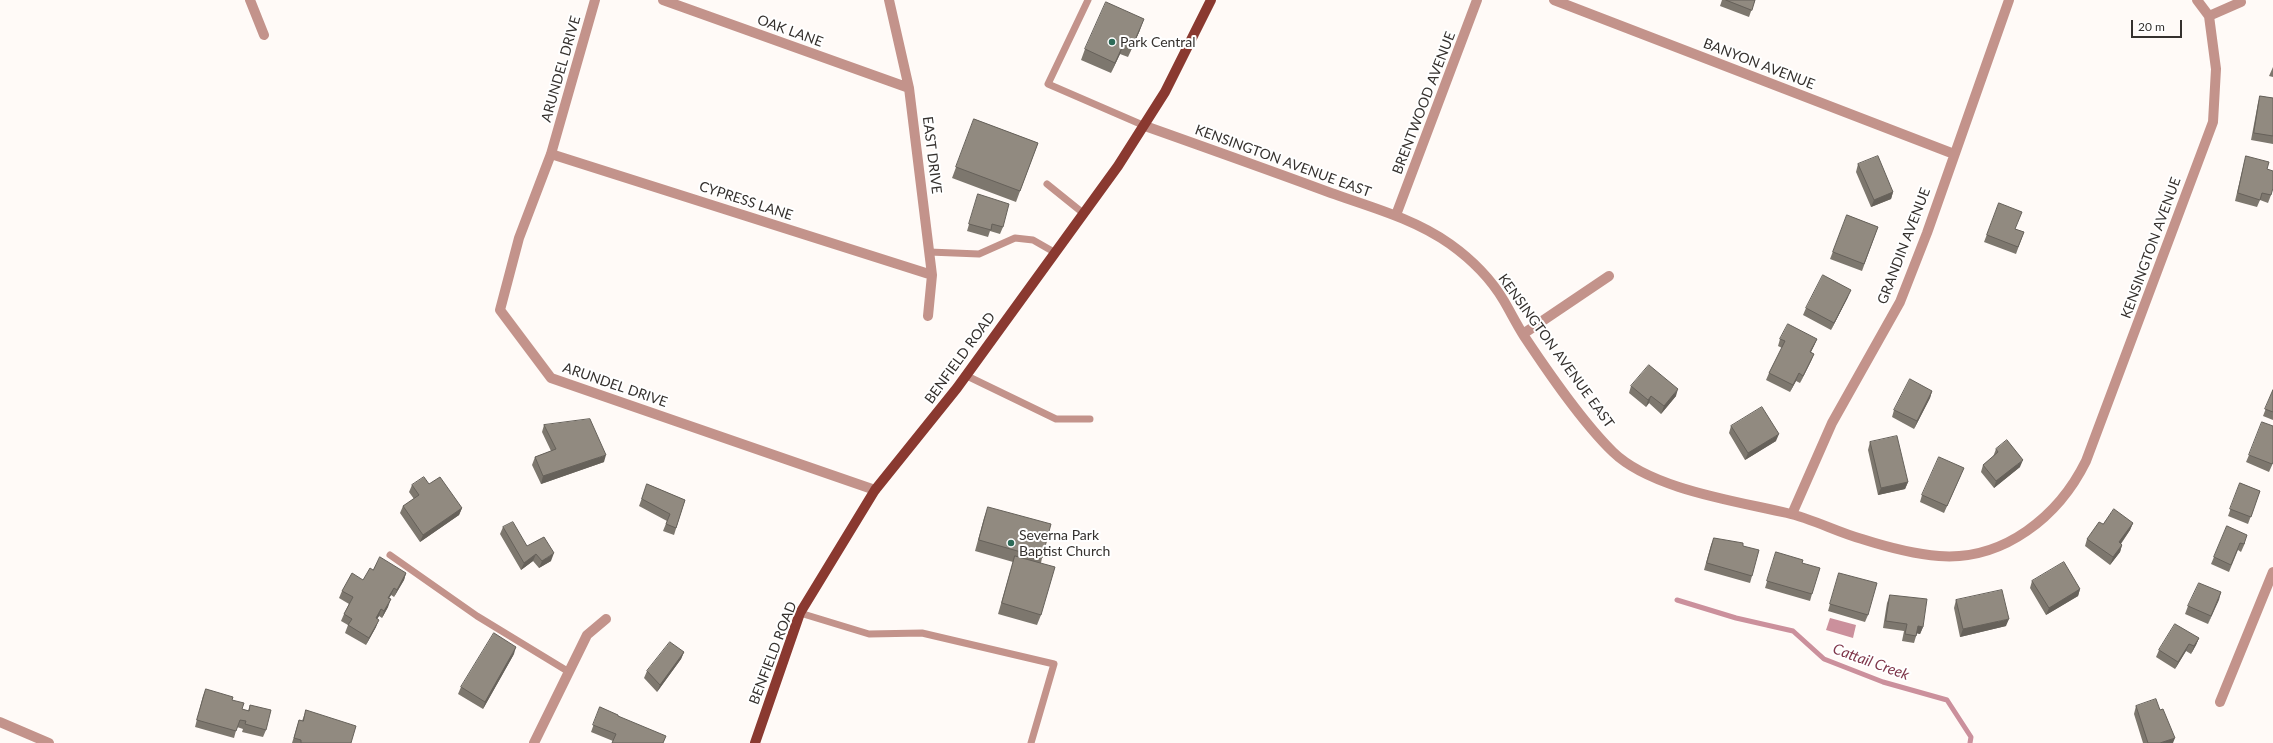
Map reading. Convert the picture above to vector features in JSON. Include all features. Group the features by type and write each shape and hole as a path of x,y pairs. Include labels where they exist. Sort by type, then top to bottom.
{"main road":[{"name":"BENFIELD ROAD","path":"755,743 800,613 875,490 966,375 1145,126 1165,92 1208,1"}],"street":[{"path":"250,0 264,35"},
{"name":"ARUNDEL DRIVE","path":"595,0 552,154 519,238 500,310 551,378 875,490"},
{"name":"OAK LANE","path":"662,0 909,88"},
{"name":"EAST DRIVE","path":"889,0 909,88 932,275 928,316"},
{"name":"BRENTWOOD AVENUE","path":"1396,216 1477,0"},
{"name":"BANYON AVENUE","path":"1554,0 1954,154"},
{"name":"GRANDIN AVENUE","path":"1792,514 1832,423 1900,302 1927,233 2009,0"},
{"name":"KENSINGTON AVENUE","path":"2075,483 2086,461 2213,122 2216,69 2209,16 2197,0"},
{"path":"2209,16 2241,2"},
{"name":"KENSINGTON AVENUE EAST","path":"1145,126 1396,216 1449,243 1480,270 1502,298 1523,334 1585,420 1613,452 1628,465 1664,482 1792,514 1860,539 1914,553 1958,556 1989,550 2017,538 2052,510 2066,496 2075,483"},
{"name":"CYPRESS LANE","path":"552,154 932,275"},
{"path":"1523,334 1609,276"},
{"path":"2220,702 2273,572"},
{"path":"534,743 587,635 606,619"},
{"path":"0,722 49,743"}],"lane":[{"path":"1088,0 1048,84 1145,126"},
{"path":"1047,184 1083,212"},
{"path":"929,252 979,254 1015,238 1033,240 1054,252"},
{"path":"966,375 1056,419 1090,419"},
{"path":"390,555 478,616 569,672"},
{"path":"800,613 869,634 922,633 1054,664 1031,743"}],"shaded area":[{"path":"1830,618 1856,625 1853,638 1826,630"}],"building":[{"path":"1726,0 1755,0 1752,10"},
{"name":"Park Central","path":"1106,2 1144,19 1132,47 1124,43 1115,63 1085,49"},
{"path":"2260,96 2273,98 2273,136 2254,133"},
{"path":"974,119 1038,143 1020,191 956,167"},
{"path":"1878,156 1893,192 1874,200 1858,164"},
{"path":"2246,156 2269,162 2267,169 2273,171 2273,188 2271,195 2262,193 2260,200 2238,193"},
{"path":"978,194 1009,204 1003,227 992,224 991,230 969,224"},
{"path":"1999,203 2022,212 2015,229 2024,232 2018,247 1987,235"},
{"path":"1847,215 1878,227 1864,264 1833,252"},
{"path":"1823,275 1851,290 1834,323 1806,308"},
{"path":"1788,324 1817,339 1810,352 1814,354 1803,376 1799,373 1793,385 1769,373 1785,341 1780,339"},
{"path":"1649,365 1678,389 1664,406 1651,396 1648,400 1631,386"},
{"path":"1910,379 1932,391 1917,421 1894,410"},
{"path":"2273,390 2273,412 2265,409"},
{"path":"1762,407 1779,434 1748,453 1731,426"},
{"path":"590,419 606,455 543,476 535,457 556,449 544,425"},
{"path":"2262,422 2273,426 2272,464 2249,455"},
{"path":"1897,436 1908,482 1881,488 1870,442"},
{"path":"2007,440 2023,460 1996,481 1983,465 1998,452 1996,449"},
{"path":"1939,457 1964,468 1947,506 1922,495"},
{"path":"424,477 429,484 440,477 462,508 423,535 403,506 419,495 412,485"},
{"path":"2240,483 2260,491 2251,517 2230,509"},
{"path":"647,484 685,500 676,528 666,524 670,514 642,499"},
{"name":"Severna Park Baptist Church","path":"988,507 1051,524 1042,558 979,540"},
{"path":"2114,509 2133,523 2119,542 2122,545 2113,557 2087,539 2099,522 2103,524"},
{"path":"513,522 527,546 544,537 554,553 542,561 536,554 524,563 503,527"},
{"path":"2227,526 2247,535 2244,544 2240,543 2231,565 2214,557"},
{"path":"1714,538 1743,543 1743,546 1759,550 1752,576 1707,563"},
{"path":"1776,552 1803,560 1802,563 1820,568 1812,594 1767,581"},
{"path":"1015,556 1055,567 1041,615 1002,603"},
{"path":"380,557 406,573 397,590 394,588 388,598 391,599 384,611 381,609 376,618 379,620 369,638 348,625 352,619 344,614 353,597 342,591 352,573 363,580 370,568 373,570"},
{"path":"2064,562 2080,589 2049,608 2032,581"},
{"path":"1839,573 1877,583 1868,615 1830,604"},
{"path":"2199,583 2221,592 2211,616 2188,606"},
{"path":"2002,590 2009,619 1963,629 1956,600"},
{"path":"1890,595 1927,599 1923,627 1918,626 1916,636 1905,634 1907,624 1886,621"},
{"path":"2175,624 2199,638 2194,646 2189,644 2178,662 2159,650"},
{"path":"494,633 516,647 485,702 461,687"},
{"path":"670,642 684,652 660,685 647,671"},
{"path":"206,689 233,697 232,700 244,703 242,709 249,711 250,705 271,710 266,730 245,724 246,721 240,720 236,731 197,720"},
{"path":"2156,699 2160,710 2163,709 2175,738 2160,743 2148,743 2136,706"},
{"path":"600,707 666,736 663,743 612,743 616,734 593,725"},
{"path":"306,710 356,726 351,743 301,743 301,740 294,738 299,720 303,721"}],"waterway":[{"name":"Cattail Creek","path":"1677,600 1736,618 1793,631 1824,659 1883,682 1947,700 1971,737 1970,743"}],"place":[{"name":"Park Central","path":"1112,42"},
{"name":"Severna Park Baptist Church","path":"1011,543"}]}
